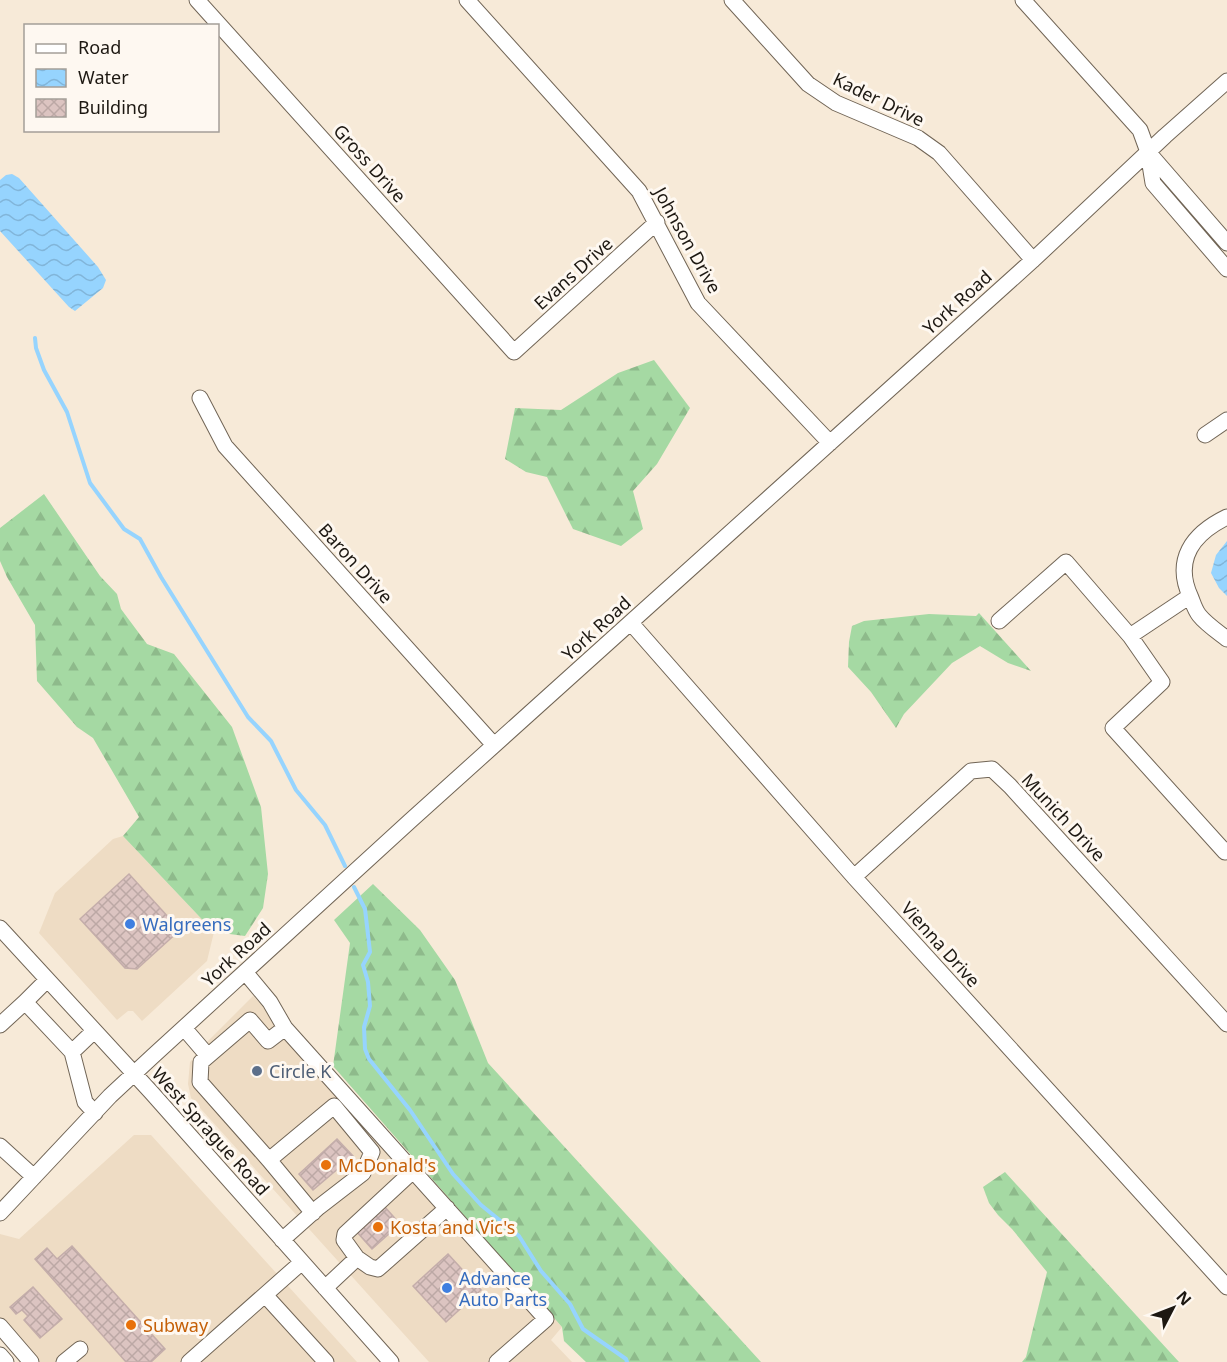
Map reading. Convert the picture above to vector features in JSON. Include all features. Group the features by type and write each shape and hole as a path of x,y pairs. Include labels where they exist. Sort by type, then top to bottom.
{"street":[{"name":"Gross Drive","path":"197,0 219,24"},
{"name":"Johnson Drive","path":"466,0 639,191 698,303 830,443"},
{"name":"Kader Drive","path":"732,0 808,84 836,103 918,138 939,153 1033,260"},
{"path":"1023,0 1140,130 1148,152 1153,183 1227,269"},
{"name":"Gross Drive","path":"219,24 514,352"},
{"name":"York Road","path":"2,1203 34,1177 134,1074 245,972 1033,260 1227,81"},
{"path":"1148,152 1227,243"},
{"name":"Evans Drive","path":"514,352 657,222"},
{"name":"Baron Drive","path":"200,398 225,446 494,746"},
{"path":"1205,435 1227,420"},
{"path":"1227,517 1209,526 1195,540 1184,560 1186,588 1198,614 1227,639"},
{"path":"999,621 1066,562 1130,636 1162,682 1113,728 1225,852 1227,850"},
{"path":"1130,636 1190,597"},
{"name":"Vienna Drive","path":"631,623 854,877 1227,1287"},
{"name":"Munich Drive","path":"854,877 971,771 992,769 1227,1023"},
{"name":"West Sprague Road","path":"0,928 134,1074 391,1362"},
{"path":"245,972 270,1002 285,1028 340,1100 372,1152 363,1173 282,1240"},
{"path":"0,1025 47,980"},
{"path":"25,1002 72,1052 85,1102 95,1113"},
{"path":"285,1028 268,1041 250,1020 201,1062 200,1082 316,1210"},
{"path":"184,1028 208,1056"},
{"path":"72,1052 94,1031"},
{"path":"269,1160 340,1100"},
{"path":"340,1100 414,1170 546,1319 497,1362"},
{"path":"0,1146 34,1177"},
{"path":"414,1170 345,1234 347,1244 357,1258 370,1267 378,1269 447,1208"},
{"path":"325,1288 357,1258"},
{"path":"189,1362 302,1262"},
{"path":"265,1295 326,1362"},
{"path":"0,1326 31,1362"},
{"path":"64,1362 80,1348"},
{"path":"0,1355 6,1362"}],"shaded area":[{"path":"123,836 214,932 207,961 142,1021 133,1011 128,1011 117,1020 39,933 55,893 113,839"},
{"path":"253,996 455,1205 562,1327 551,1340 572,1362 429,1362 191,1098 188,1084 190,1062"},
{"path":"134,1135 151,1135 357,1362 22,1362 0,1338 0,1234 19,1239"}],"green space":[{"path":"654,360 690,408 657,464 633,491 643,529 621,546 573,529 547,477 526,472 505,459 515,408 561,410 618,373"},
{"path":"44,494 100,576 117,594 121,609 147,644 174,654 232,727 261,807 268,874 263,908 245,936 214,932 123,836 139,817 93,738 77,727 37,681 35,625 0,561 0,528"},
{"path":"979,613 1031,671 1008,663 980,646 952,663 904,714 896,728 871,692 848,667 852,626 864,621 929,614 976,616"},
{"path":"373,884 420,930 455,980 488,1063 761,1362 586,1362 564,1341 562,1327 333,1066 350,943 334,920"},
{"path":"1005,1172 1179,1362 1022,1362 1026,1357 1047,1272 989,1203 983,1187"}],"water":[{"path":"12,174 19,178 98,267 106,280 103,288 75,311 0,231 0,180"},
{"path":"1227,541 1227,596 1219,588 1211,573 1216,555"}],"building":[{"name":"Walgreens","path":"129,874 180,930 137,969 125,968 80,919"},
{"name":"McDonald's","path":"337,1139 353,1156 313,1190 299,1174"},
{"name":"Kosta and Vic's","path":"384,1206 400,1224 372,1249 356,1231"},
{"path":"72,1246 165,1349 151,1362 126,1362 35,1259 47,1248 57,1259"},
{"name":"Advance Auto Parts","path":"448,1254 481,1290 446,1322 413,1286"},
{"path":"33,1287 62,1319 40,1338 24,1320 28,1316 22,1310 16,1314 10,1307"}],"waterway":[{"path":"35,338 44,370 67,412 90,483 124,529 140,539 248,717 271,741 296,790 325,825 345,866"},
{"path":"354,887 365,909 370,952 363,965 368,982 370,1006 364,1027 365,1049 369,1059 410,1110 453,1174 481,1205 519,1236 541,1271 570,1304 583,1329 626,1359 627,1362"}],"place":[{"name":"Walgreens","path":"130,924"},
{"name":"Circle K","path":"257,1071"},
{"name":"McDonald's","path":"326,1165"},
{"name":"Kosta and Vic's","path":"378,1227"},
{"name":"Advance Auto Parts","path":"447,1288"},
{"name":"Subway","path":"131,1325"}]}
